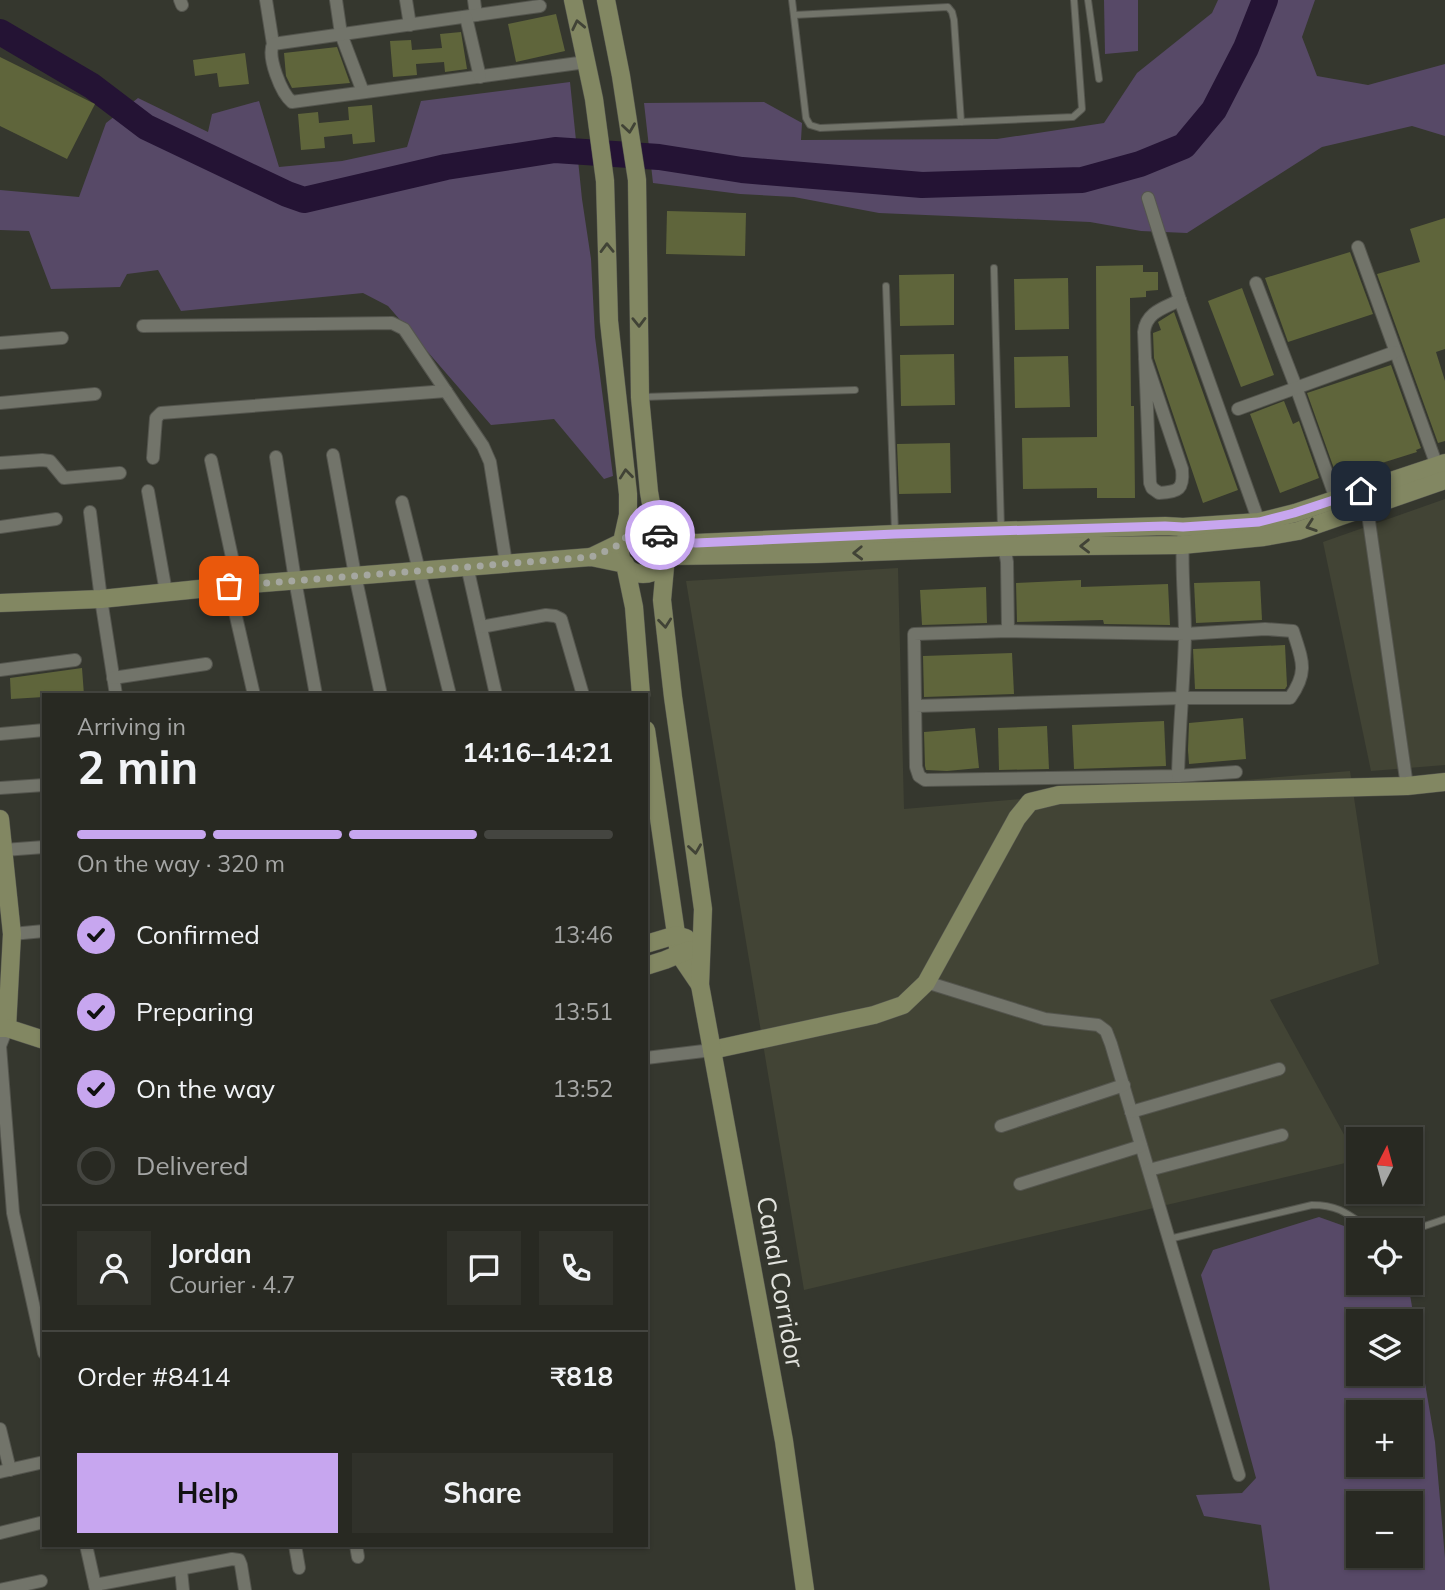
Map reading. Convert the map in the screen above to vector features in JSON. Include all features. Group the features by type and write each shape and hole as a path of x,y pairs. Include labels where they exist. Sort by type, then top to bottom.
{"street":[{"path":"266,0 273,44 270,54 281,88 292,102 586,62"},
{"path":"337,0 341,34 363,92"},
{"path":"406,0 410,25"},
{"path":"474,0 471,16 480,76"},
{"path":"573,0 594,99 606,181 609,321 628,494 628,515 621,557 630,569 645,574 659,568 666,556"},
{"path":"606,0 637,180 640,397 649,492 666,556 662,600 703,909 700,985"},
{"path":"273,44 540,6"},
{"path":"1148,198 1180,300 1270,525"},
{"path":"1358,247 1395,352 1442,470"},
{"path":"1256,283 1336,499"},
{"path":"1145,359 1182,469 1181,487 1171,493 1159,494 1150,482 1145,359 1145,322 1152,315 1180,300"},
{"path":"144,326 392,323 404,329 483,446 490,462 506,563"},
{"path":"0,343 62,338"},
{"path":"1238,408 1395,352"},
{"path":"153,458 156,418 162,413 446,391"},
{"path":"0,403 94,394"},
{"path":"332,455 381,693"},
{"path":"276,457 316,693"},
{"path":"211,460 254,693"},
{"path":"0,463 50,461 64,478 120,473"},
{"path":"1270,525 1298,531 1367,507 1442,470"},
{"path":"666,556 817,554 1165,526 1183,536 1270,525 1336,499 1442,470"},
{"path":"148,491 166,592"},
{"path":"402,502 450,693"},
{"path":"1367,507 1407,786"},
{"path":"90,512 116,693"},
{"path":"0,527 56,519"},
{"path":"591,557 622,542 633,530 640,528 654,531 674,541 696,543 895,534 1003,539"},
{"path":"1178,776 1185,634 1183,536"},
{"path":"1003,539 1007,562 1008,631"},
{"path":"0,603 101,599 233,585 591,557 625,564"},
{"path":"625,564 634,607 641,693"},
{"path":"467,566 496,693"},
{"path":"481,627 546,615 561,619 582,693"},
{"path":"916,705 1290,698 1298,686 1303,663 1293,631 1265,629 1185,634 1008,631 914,634 916,767 919,776 925,780 1178,776 1236,772"},
{"path":"0,670 75,660"},
{"path":"113,678 206,664"},
{"path":"0,734 42,730"},
{"path":"648,744 679,954 700,985"},
{"path":"648,1058 712,1050 874,1015 903,1004 926,982 1017,818 1030,802 1059,795 1407,786 1445,782"},
{"path":"0,788 42,785"},
{"path":"0,819 12,934 0,1045 6,1188 42,1344"},
{"path":"4,850 42,847"},
{"path":"12,934 42,931"},
{"path":"648,943 676,935 702,944"},
{"path":"648,965 702,944"},
{"path":"926,982 1045,1019 1098,1025 1106,1031 1239,1475"},
{"name":"Canal Corridor","path":"700,985 784,1441 805,1590"},
{"path":"3,1028 42,1039"},
{"path":"1131,1112 1279,1069"},
{"path":"1001,1126 1124,1085"},
{"path":"1149,1170 1282,1135"},
{"path":"1020,1184 1141,1146"},
{"path":"0,1429 5,1471 42,1462"},
{"path":"0,1533 42,1522"},
{"path":"86,1547 96,1588 120,1586 232,1559 239,1560 241,1565 244,1590"},
{"path":"295,1547 299,1568"},
{"path":"181,1570 183,1590"},
{"path":"0,1590 41,1581"}],"lane":[{"path":"792,0 806,118 810,125 820,128 1073,117 1082,109 1074,0"},
{"path":"1088,0 1099,79"},
{"path":"794,15 947,6 954,20 961,122"},
{"path":"994,268 1003,539"},
{"path":"886,286 895,534"},
{"path":"640,397 855,390"},
{"path":"1169,1239 1312,1205 1338,1208 1353,1218"},
{"path":"1423,1227 1445,1219"}],"shaded area":[{"path":"1104,0 1138,0 1138,51 1105,54"},
{"path":"1218,0 1315,0 1302,37 1317,76 1368,85 1445,64 1445,136 1412,126 1322,147 1187,233 1141,231 1090,222 879,213 794,197 740,194 653,183 644,103 764,102 802,123 801,140 997,139 1104,123 1137,73 1212,13"},
{"path":"570,82 591,259 595,337 613,476 604,479 554,419 491,425 388,306 363,293 181,311 158,270 127,274 120,287 51,289 29,231 0,230 0,190 79,197 106,123 138,98 208,132 212,114 259,101 279,167 342,161 407,147 421,101"},
{"path":"1445,499 1445,765 1371,771 1323,542"},
{"path":"898,568 904,809 1350,771 1379,964 1270,1000 1346,1138 1346,1163 804,1290 686,581"},
{"path":"1319,1217 1346,1227 1346,1295 1410,1295 1412,1309 1346,1309 1346,1386 1423,1386 1423,1371 1435,1442 1445,1558 1445,1590 1270,1590 1261,1525 1204,1516 1196,1495 1242,1493 1256,1478 1201,1275 1213,1250"}],"building":[{"path":"556,14 565,51 516,62 508,24"},
{"path":"461,32 467,69 445,72 444,62 416,64 417,75 393,77 390,41 411,40 412,50 442,48 440,34"},
{"path":"337,47 350,83 292,88 286,76 284,53"},
{"path":"245,53 249,84 219,87 217,73 195,76 193,60"},
{"path":"0,57 95,104 67,159 0,126"},
{"path":"372,105 375,142 353,144 352,134 324,137 325,148 301,150 298,114 318,112 319,123 349,120 348,107"},
{"path":"667,211 746,213 745,256 666,254"},
{"path":"1445,218 1445,349 1436,352 1445,381 1445,441 1438,443 1377,274 1420,262 1410,229"},
{"path":"1350,252 1373,314 1288,342 1265,278"},
{"path":"1143,265 1143,272 1158,272 1158,290 1146,291 1146,297 1130,298 1135,498 1097,498 1097,488 1023,489 1022,438 1097,437 1096,266"},
{"path":"954,274 954,325 900,326 899,275"},
{"path":"1068,278 1069,329 1015,330 1014,279"},
{"path":"1242,288 1274,375 1241,387 1208,301"},
{"path":"1174,312 1238,490 1203,503 1154,358 1153,333 1161,330 1158,322"},
{"path":"954,354 955,405 901,406 900,355"},
{"path":"1068,356 1070,407 1015,408 1014,357"},
{"path":"1391,365 1421,448 1416,450 1417,452 1337,477 1307,393"},
{"path":"1284,401 1293,424 1299,421 1319,478 1280,493 1250,414"},
{"path":"950,443 951,493 899,494 897,444"},
{"path":"1081,580 1081,587 1168,584 1170,625 1104,624 1103,620 1017,622 1016,583"},
{"path":"1260,581 1262,620 1196,623 1194,583"},
{"path":"986,587 987,623 922,625 920,590"},
{"path":"1285,645 1285,689 1195,689 1193,649"},
{"path":"1012,653 1014,694 924,697 923,656"},
{"path":"82,668 84,693 42,693 42,697 11,699 10,678"},
{"path":"1243,718 1246,759 1189,764 1189,723"},
{"path":"1164,721 1166,766 1074,769 1072,725"},
{"path":"1047,726 1049,769 999,770 998,728"},
{"path":"975,728 979,768 926,770 924,732"}],"waterway":[{"path":"0,32 92,86 146,127 304,200 446,167 555,150 659,157 742,170 922,185 1082,180 1140,164 1184,146 1214,110 1246,48 1265,0"}],"way so far":[{"path":"229,586 591,557 622,542 633,530 648,528 660,535"}],"route":[{"path":"660,535 674,541 696,543 895,534 1183,527 1259,522 1361,491"}]}
